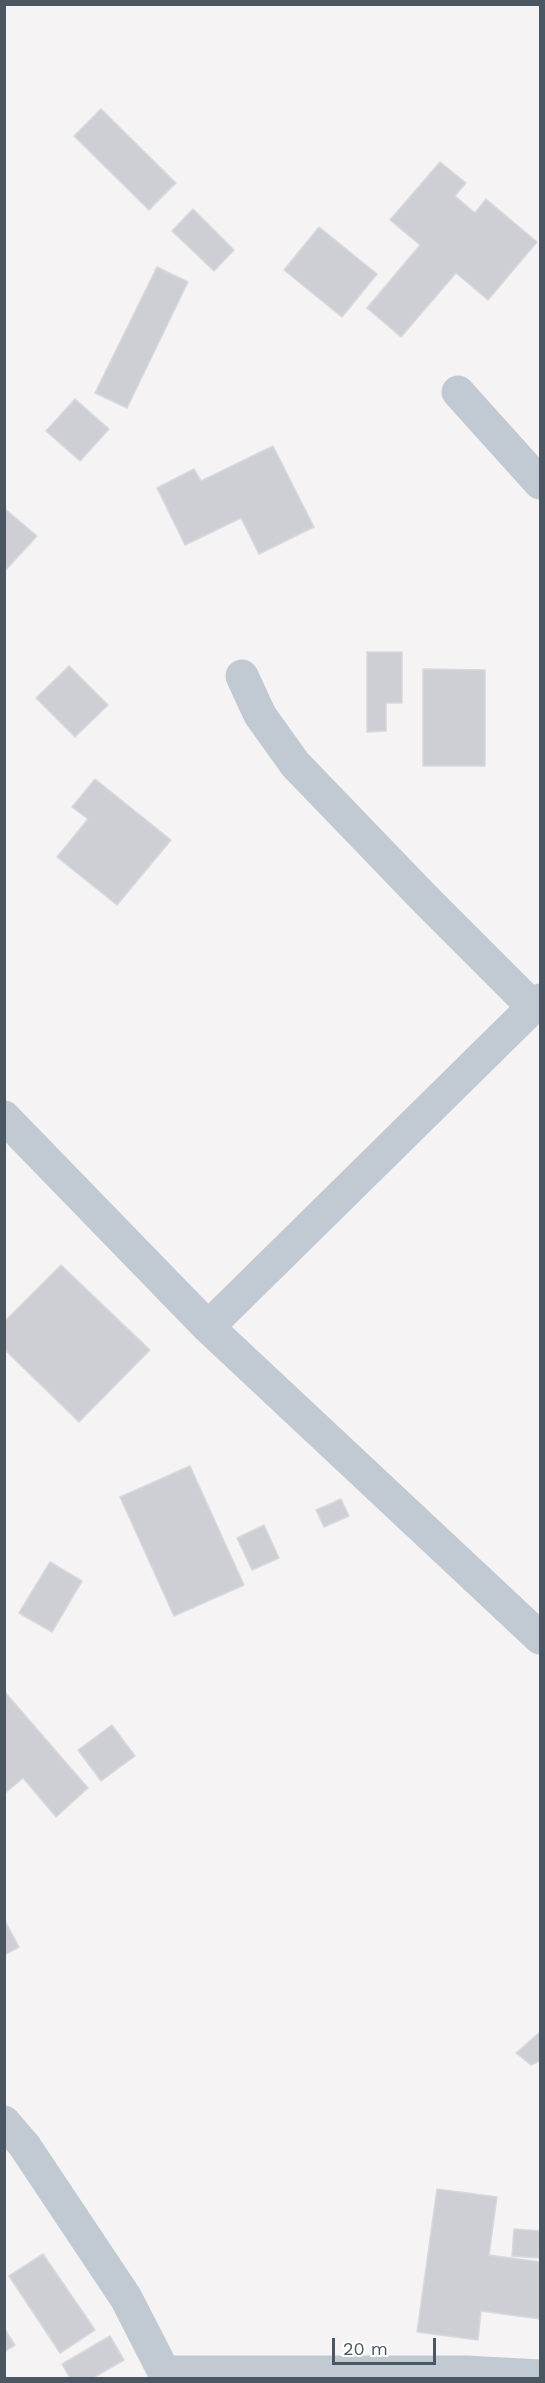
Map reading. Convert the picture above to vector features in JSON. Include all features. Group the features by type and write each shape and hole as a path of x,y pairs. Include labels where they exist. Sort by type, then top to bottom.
{"street":[{"path":"458,392 540,483"},
{"path":"208,1327 537,1004 426,900 295,764 260,715 242,676"},
{"path":"4,1118 208,1327 540,1638"},
{"path":"4,2122 24,2145 126,2298 165,2375 454,2372 540,2376"}],"building":[{"path":"101,109 176,183 149,210 74,136"},
{"path":"440,162 466,183 455,196 475,213 486,199 537,242 488,300 456,273 401,337 367,308 420,245 390,220"},
{"path":"193,209 234,250 214,271 172,231"},
{"path":"319,227 377,274 342,317 284,270"},
{"path":"157,267 188,282 127,408 95,393"},
{"path":"75,399 109,429 80,461 46,431"},
{"path":"273,446 314,527 259,554 241,518 185,545 157,488 194,469 201,481"},
{"path":"4,510 37,536 4,572"},
{"path":"367,652 402,652 402,703 386,703 386,731 367,732"},
{"path":"69,666 108,705 75,737 36,698"},
{"path":"423,669 485,670 485,766 423,766"},
{"path":"95,779 171,840 117,905 57,857 88,819 72,807"},
{"path":"61,1265 150,1350 79,1422 4,1349 4,1322"},
{"path":"190,1466 244,1585 174,1616 120,1497"},
{"path":"341,1499 349,1516 324,1527 316,1510"},
{"path":"264,1525 279,1558 252,1570 237,1538"},
{"path":"50,1562 82,1581 52,1632 19,1613"},
{"path":"4,1691 88,1788 56,1817 23,1778 4,1794"},
{"path":"112,1725 135,1756 101,1781 78,1750"},
{"path":"4,1919 19,1947 4,1955"},
{"path":"540,2032 540,2061 531,2065 516,2053"},
{"path":"437,2189 497,2197 489,2255 540,2262 540,2319 481,2311 478,2340 417,2332"},
{"path":"514,2229 540,2231 539,2258 512,2256"},
{"path":"43,2254 95,2330 60,2353 9,2276"},
{"path":"4,2328 15,2345 4,2352"},
{"path":"110,2336 124,2360 93,2378 70,2378 62,2364"}]}
